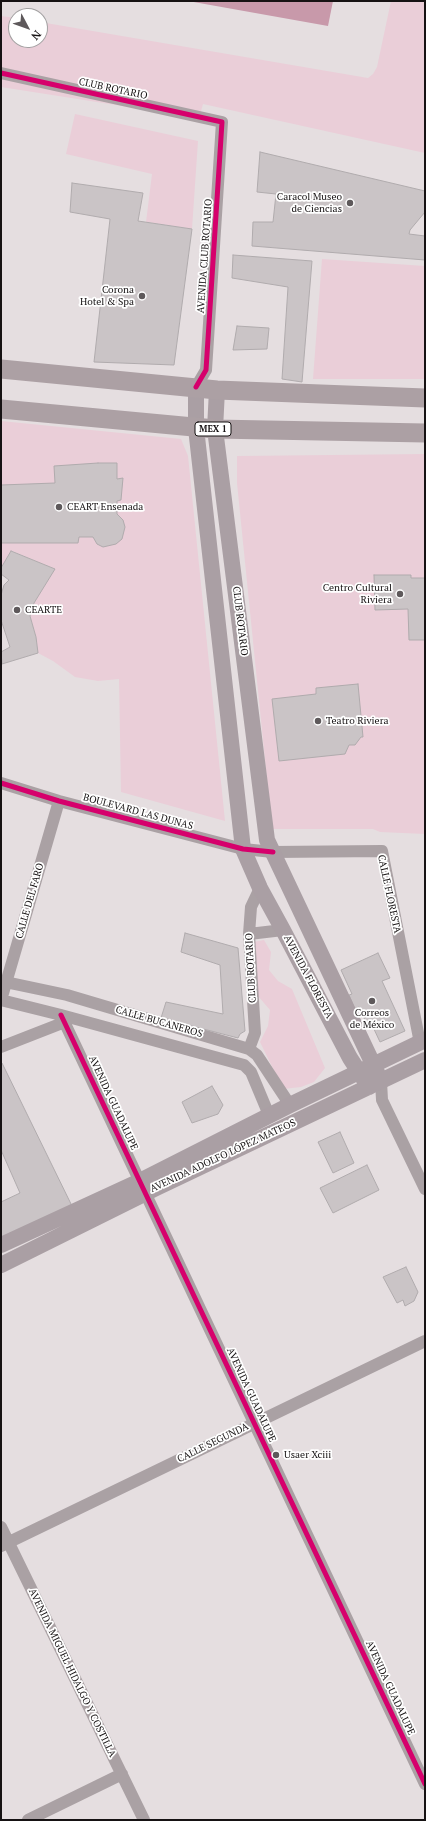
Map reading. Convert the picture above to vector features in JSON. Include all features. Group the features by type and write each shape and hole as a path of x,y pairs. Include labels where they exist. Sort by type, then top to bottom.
{"highway":[{"path":"1,369 217,390 425,398"},
{"name":"MEX 1","path":"1,410 196,428 425,433"}],"main road":[{"path":"196,387 196,428 243,849"},
{"name":"CLUB ROTARIO","path":"217,390 215,429 268,840 273,852"},
{"name":"AVENIDA FLORESTA","path":"243,849 260,888 282,930 375,1084"},
{"name":"AVENIDA FLORESTA","path":"273,852 366,1069"},
{"name":"AVENIDA ADOLFO LÓPEZ MATEOS","path":"1,1265 143,1187 268,1115 422,1042"},
{"name":"AVENIDA ADOLFO LÓPEZ MATEOS","path":"1,1245 143,1187 375,1084 425,1060"}],"street":[{"name":"CLUB ROTARIO","path":"1,73 222,122"},
{"name":"AVENIDA CLUB ROTARIO","path":"196,387 206,370 222,122"},
{"path":"206,370 217,390"},
{"name":"BOULEVARD LAS DUNAS","path":"1,783 59,801 243,849 273,852"},
{"name":"CALLE DEL FARO","path":"1,1000 4,982 59,801"},
{"name":"CALLE FLORESTA","path":"273,852 382,851 422,1042"},
{"name":"CLUB ROTARIO","path":"249,1049 255,1033 249,934 251,907 260,888"},
{"path":"249,934 282,930"},
{"name":"CALLE BUCANEROS","path":"4,982 67,995 249,1049"},
{"path":"1,1047 63,1018 67,995"},
{"name":"CALLE BUCANEROS","path":"1,1000 63,1018 244,1065 251,1072 268,1115"},
{"name":"AVENIDA GUADALUPE","path":"63,1018 425,1784"},
{"path":"249,1049 257,1055 290,1105"},
{"name":"AVENIDA FLORESTA","path":"375,1084 425,1189"},
{"name":"CALLE SEGUNDA","path":"5,1544 425,1340"},
{"name":"AVENIDA MIGUEL HIDALGO Y COSTILLA","path":"1,1527 5,1544 144,1820"},
{"path":"28,1820 122,1774"}],"shaded area":[{"path":"188,1 333,1 328,26"},
{"path":"391,1 425,1 425,153 203,104 199,118 1,87 1,16 8,17 8,48 48,48 48,23 368,78 373,74 377,67"},
{"path":"75,114 198,141 192,229 146,222 152,174 66,154"},
{"path":"322,259 425,266 425,379 313,379"},
{"name":"CEARTE","path":"1,421 181,439 188,456 225,821 121,792 119,679 98,681 75,677 53,661 38,653 36,637 30,616 34,603 54,569 12,551 1,568"},
{"path":"425,454 425,834 380,832 373,829 272,829 237,483 237,456"},
{"path":"264,940 271,952 269,970 278,981 292,989 325,1068 314,1082 301,1087 283,1089 260,1042 268,1026 270,1010 258,996 254,942"}],"building":[{"name":"Caracol Museo de Ciencias","path":"260,152 425,191 425,212 410,230 409,234 425,236 425,260 252,246 253,222 273,222 276,194 257,192"},
{"name":"Corona Hotel & Spa","path":"72,183 143,193 138,221 192,229 174,365 94,362 110,219 70,212"},
{"path":"233,255 312,261 302,382 282,379 288,287 232,278"},
{"path":"237,326 269,328 267,349 233,350"},
{"name":"CEART Ensenada","path":"117,463 117,479 123,478 121,500 117,501 117,514 123,520 125,527 122,539 116,544 103,547 97,544 93,537 79,537 78,543 1,543 1,485 55,483 54,466"},
{"name":"CEARTE","path":"11,551 55,569 34,603 30,616 36,637 38,653 2,664 1,652 10,647 1,620 1,595 4,585 9,580 1,574 1,568"},
{"name":"Centro Cultural Riviera","path":"374,575 411,575 411,578 425,578 425,640 409,640 408,609 375,610"},
{"name":"Teatro Riviera","path":"358,684 363,737 361,737 355,745 349,745 345,754 279,761 272,699 316,694 316,688"},
{"path":"185,933 238,948 245,1031 240,1034 238,1038 161,1018 166,1002 223,1014 220,965 181,952"},
{"name":"Correos de México","path":"378,953 390,978 382,981 405,1031 380,1042 373,1027 369,1029 359,1007 355,1009 349,995 352,994 341,970"},
{"path":"1,1063 72,1206 1,1242 1,1202 20,1193 1,1150"},
{"path":"212,1086 223,1105 218,1114 192,1123 182,1102"},
{"path":"340,1132 354,1163 333,1173 318,1142"},
{"path":"367,1165 379,1190 333,1213 320,1188"},
{"path":"406,1267 418,1292 414,1301 405,1306 403,1300 397,1303 383,1277"}],"cycle path":[{"path":"1,73 222,122 206,370 196,387"},
{"path":"1,783 59,801 243,849 273,852"},
{"path":"61,1015 425,1784"}],"place":[{"name":"Caracol Museo de Ciencias","path":"350,203"},
{"name":"Corona Hotel & Spa","path":"142,296"},
{"name":"CEART Ensenada","path":"59,507"},
{"name":"Centro Cultural Riviera","path":"400,594"},
{"name":"CEARTE","path":"17,610"},
{"name":"Teatro Riviera","path":"318,721"},
{"name":"Correos de México","path":"372,1001"},
{"name":"Usaer Xciii","path":"276,1455"}]}
